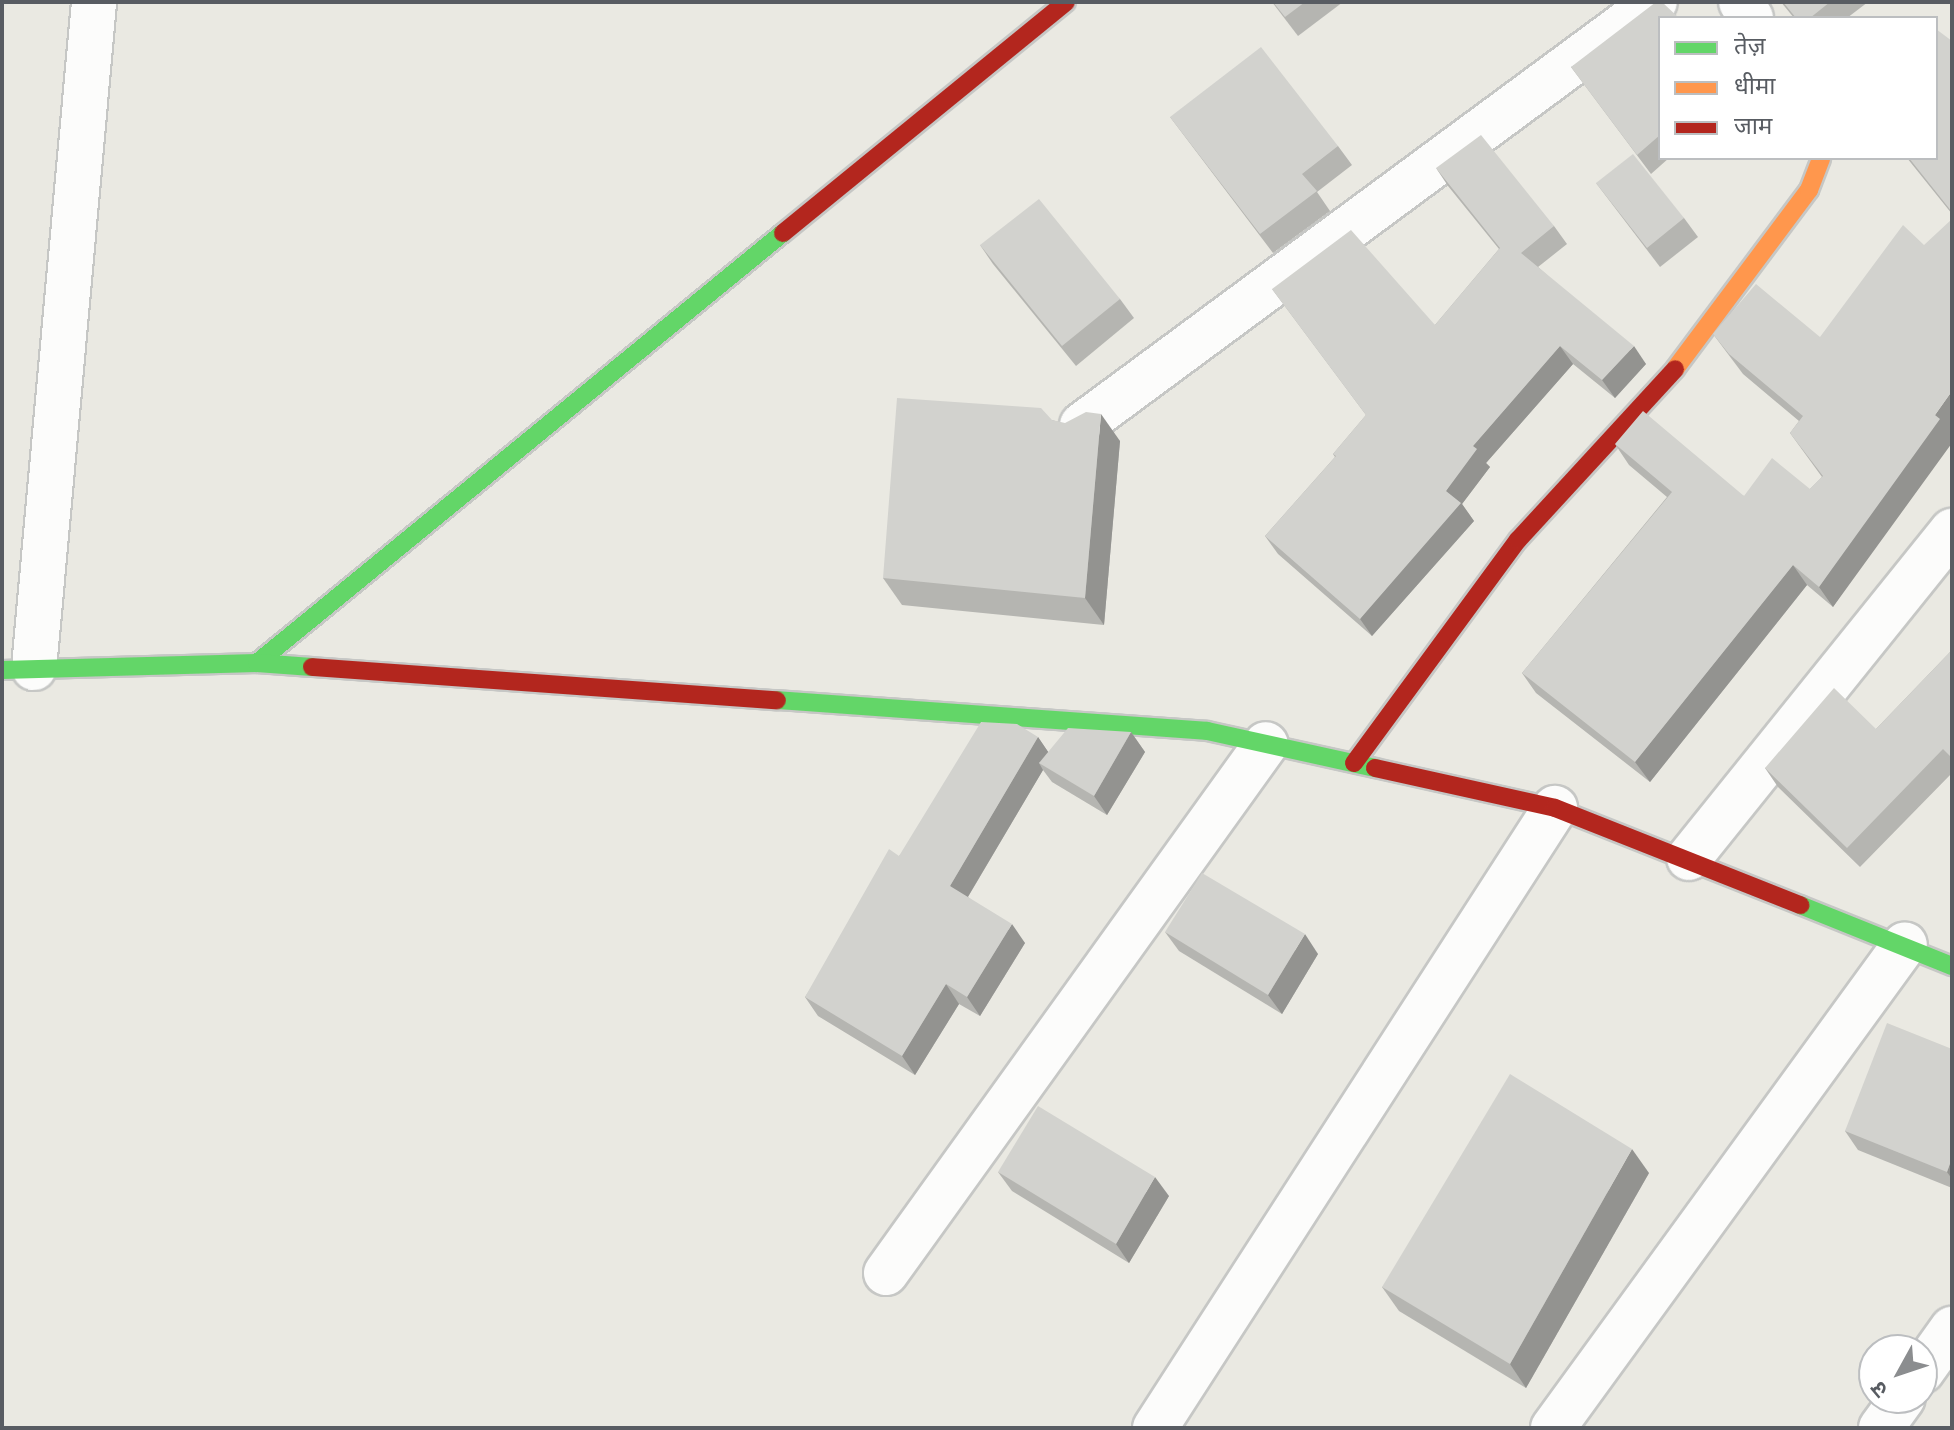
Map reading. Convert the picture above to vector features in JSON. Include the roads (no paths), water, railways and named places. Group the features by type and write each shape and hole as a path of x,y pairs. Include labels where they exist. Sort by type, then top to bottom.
{"street":[{"path":"94,2 18,669 257,663 1207,731 1555,808 1689,858 1905,944 1952,966"},
{"path":"257,663 1066,2"},
{"path":"1082,425 1655,2"},
{"path":"1354,763 1518,540 1691,352 1809,190 1820,160"},
{"path":"1689,858 1952,531"},
{"path":"886,1273 1266,744"},
{"path":"1155,1428 1555,808"},
{"path":"1553,1428 1905,944"},
{"path":"1938,1349 1952,1329"}]}
